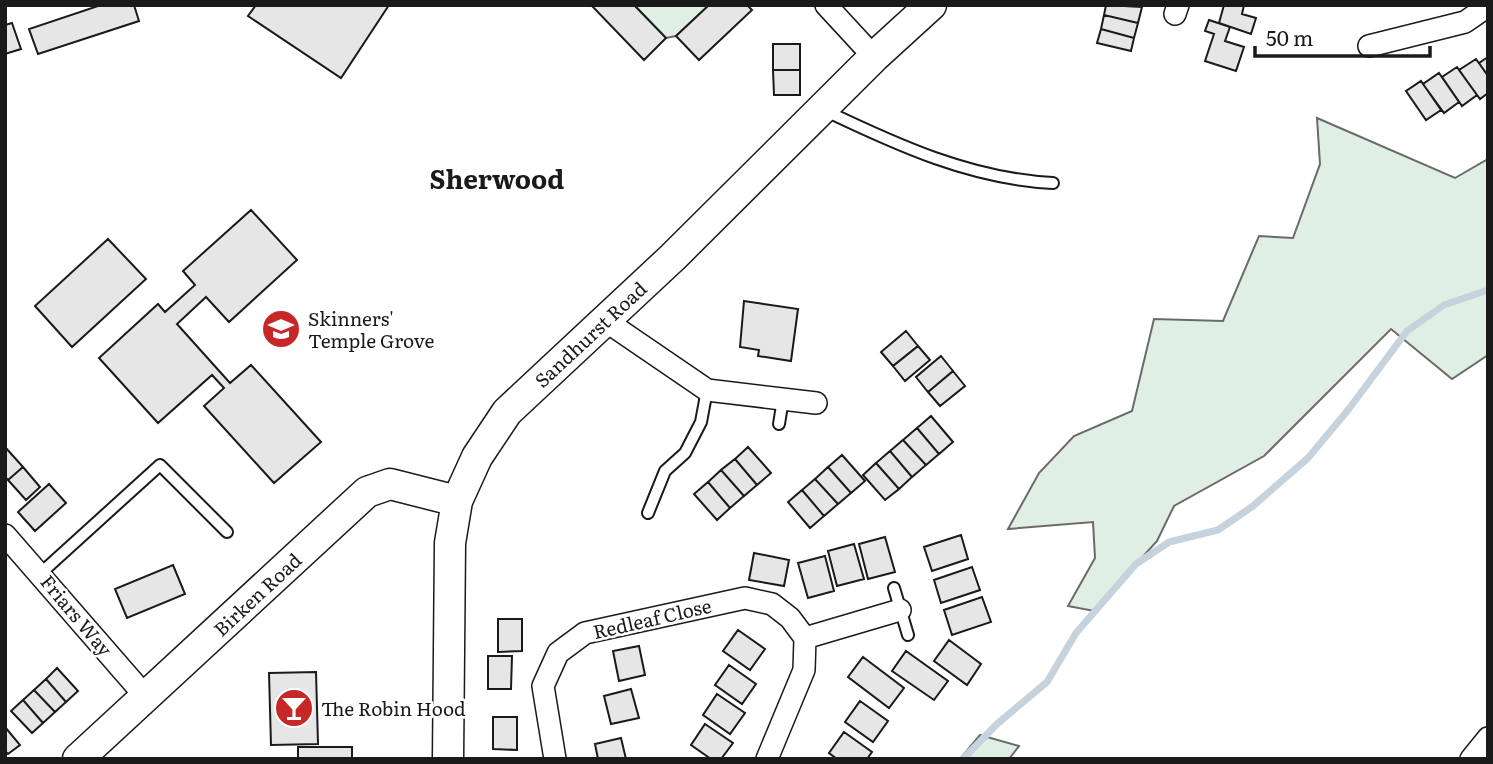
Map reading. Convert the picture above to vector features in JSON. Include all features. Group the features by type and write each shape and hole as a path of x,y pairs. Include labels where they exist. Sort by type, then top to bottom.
{"street":[{"path":"826,5 874,57"},
{"name":"Sandhurst Road","path":"448,759 450,543 457,501 477,457 507,412 603,319 673,257 874,57 931,5"},
{"path":"1369,46 1465,22 1488,6"},
{"path":"603,319 707,390 816,403"},
{"name":"Birken Road","path":"78,759 368,492 390,484 457,501"},
{"name":"Friars Way","path":"5,535 41,573 146,697"},
{"name":"Redleaf Close","path":"555,759 542,686 558,653 585,633 745,598 772,604 790,618 805,639"},
{"path":"767,759 804,670 805,639 900,610"},
{"path":"1471,759 1488,738"}],"lane":[{"path":"822,109 904,148 1019,181 1053,183"},
{"path":"648,513 665,471 685,453 701,422 707,390"},
{"path":"779,424 783,399"},
{"path":"41,573 160,465 227,532"},
{"path":"894,588 908,635"}],"green space":[{"path":"634,5 709,5 676,36 666,38"},
{"path":"1317,118 1455,178 1488,159 1488,355 1452,379 1391,329 1264,456 1174,506 1157,541 1094,611 1068,606 1095,558 1093,522 1008,529 1039,473 1074,436 1132,411 1154,319 1223,321 1259,236 1293,238 1320,164"},
{"path":"980,735 1019,746 1009,759 960,759"}],"building":[{"path":"101,5 134,5 139,21 38,54 29,29"},
{"path":"256,5 389,5 341,78 248,16"},
{"path":"634,5 666,38 644,60 592,6"},
{"path":"709,5 747,5 752,10 699,60 676,36"},
{"path":"1106,5 1142,7 1138,23 1104,15"},
{"path":"1224,5 1244,5 1242,14 1256,18 1251,34 1219,23"},
{"path":"1104,15 1138,23 1134,38 1101,29"},
{"path":"1209,20 1230,27 1225,41 1244,47 1236,71 1205,61 1214,34 1205,31"},
{"path":"12,23 21,49 5,54 5,25"},
{"path":"1101,29 1134,38 1131,51 1097,43"},
{"path":"773,44 800,44 800,70 773,70"},
{"path":"1488,57 1488,76 1479,63"},
{"path":"1476,59 1488,76 1488,93 1480,99 1459,70"},
{"path":"1457,67 1477,95 1462,106 1442,77"},
{"path":"773,70 800,70 800,95 774,95"},
{"path":"1439,73 1459,102 1444,113 1423,84"},
{"path":"1421,81 1441,110 1426,120 1406,91"},
{"path":"251,210 297,260 229,322 206,297 177,324 230,383 251,365 321,442 274,483 204,406 224,388 212,375 158,423 99,358 158,304 165,312 195,285 183,271"},
{"path":"108,239 146,279 72,347 35,306"},
{"path":"744,301 798,309 791,361 758,356 759,350 740,347"},
{"path":"906,331 918,346 893,366 881,352"},
{"path":"918,346 930,360 905,381 893,366"},
{"path":"941,356 953,371 928,392 916,377"},
{"path":"953,371 965,386 940,406 928,392"},
{"path":"931,416 953,442 939,454 917,428"},
{"path":"917,428 939,454 926,465 903,440"},
{"path":"903,440 926,465 912,477 890,451"},
{"path":"5,447 23,467 8,480 5,477"},
{"path":"748,447 771,473 757,485 735,459"},
{"path":"890,451 912,477 899,489 876,463"},
{"path":"842,455 865,481 851,493 828,467"},
{"path":"735,459 757,485 744,496 721,470"},
{"path":"876,463 899,489 885,500 863,475"},
{"path":"23,467 40,487 26,500 8,480"},
{"path":"828,467 851,493 838,504 815,479"},
{"path":"721,470 744,496 730,508 708,482"},
{"path":"815,479 838,504 824,516 802,490"},
{"path":"708,482 730,508 717,520 694,494"},
{"path":"49,484 66,503 35,531 18,512"},
{"path":"802,490 824,516 810,528 788,502"},
{"path":"961,535 968,559 932,571 924,547"},
{"path":"885,537 895,572 868,579 859,544"},
{"path":"854,544 864,579 837,586 828,551"},
{"path":"754,553 789,560 784,586 749,580"},
{"path":"825,556 834,591 808,598 798,563"},
{"path":"173,565 185,594 127,618 115,589"},
{"path":"972,567 980,590 941,603 934,580"},
{"path":"982,597 991,622 952,635 944,610"},
{"path":"498,619 522,619 522,651 498,652"},
{"path":"738,630 765,649 750,670 723,651"},
{"path":"949,640 981,664 967,685 934,661"},
{"path":"639,646 645,675 619,681 613,651"},
{"path":"906,651 948,681 934,700 892,671"},
{"path":"488,656 512,656 511,689 488,689"},
{"path":"863,657 904,688 889,708 848,677"},
{"path":"729,665 756,684 742,704 715,685"},
{"path":"57,668 78,691 66,702 46,679"},
{"name":"The Robin Hood","path":"316,672 318,744 271,745 269,673"},
{"path":"46,679 66,702 55,712 34,690"},
{"path":"631,689 639,718 611,724 604,696"},
{"path":"34,690 55,712 43,723 23,700"},
{"path":"717,694 745,713 730,734 703,715"},
{"path":"23,700 43,723 32,733 11,711"},
{"path":"860,701 888,721 873,742 845,722"},
{"path":"493,717 517,717 517,750 493,749"},
{"path":"705,724 733,743 721,759 711,759 691,745"},
{"path":"5,727 20,745 8,754 5,751"},
{"path":"844,732 872,752 867,759 837,759 829,753"},
{"path":"621,738 626,759 598,759 595,744"},
{"path":"298,747 352,747 352,759 298,759"}],"waterway":[{"path":"963,759 997,724 1047,682 1076,633 1136,564 1169,542 1218,530 1253,506 1308,458 1407,331 1444,305 1488,290"}],"place":[{"name":"Skinners' Temple Grove","path":"281,329"},
{"name":"The Robin Hood","path":"294,708"}],"district":[{"name":"Sherwood","path":"497,177"}]}
